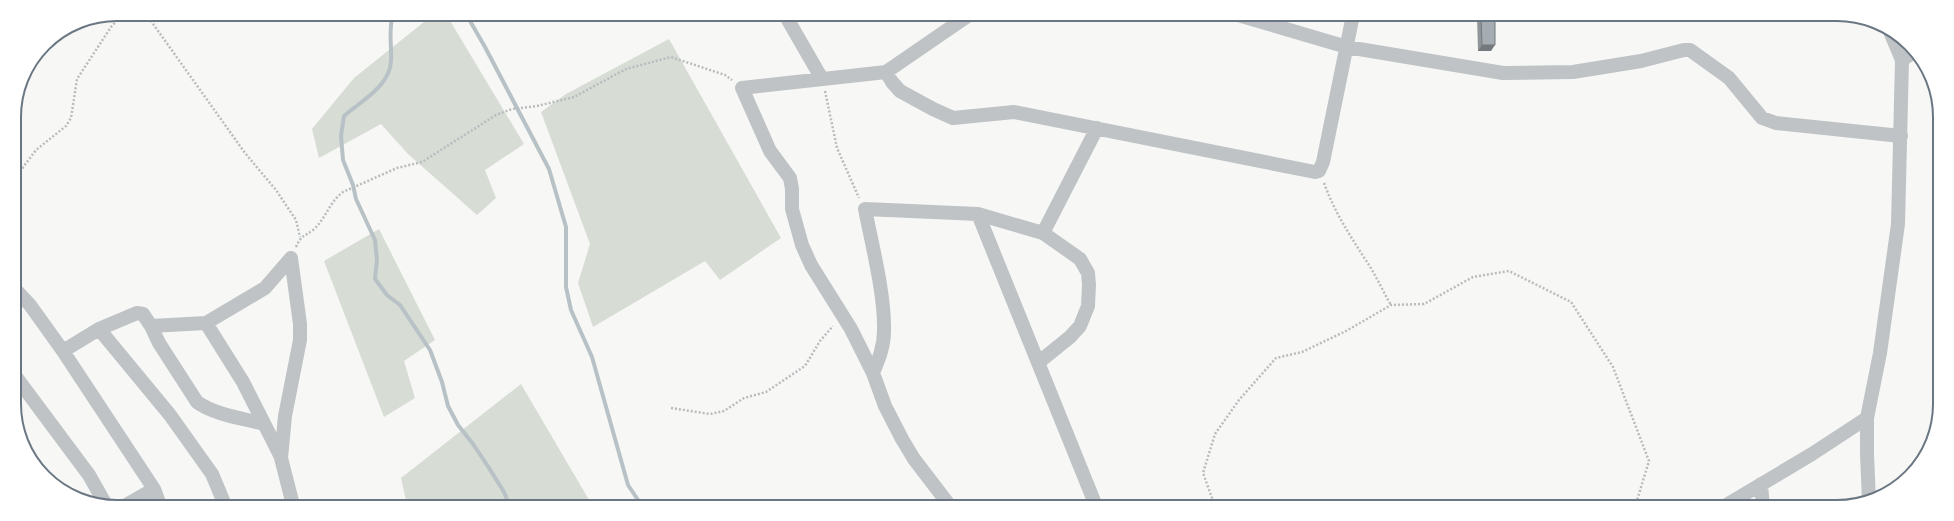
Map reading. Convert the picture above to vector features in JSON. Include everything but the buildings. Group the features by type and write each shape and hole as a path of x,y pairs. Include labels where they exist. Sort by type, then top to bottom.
{"street":[{"path":"789,21 822,79"},
{"path":"945,500 914,459 902,439 885,406 873,373 843,315 824,289 811,265 802,245 792,209 792,190 790,178 770,151 742,88 886,72 960,21"},
{"path":"1258,21 1347,47 1503,73 1572,72 1641,61 1684,50 1690,50 1729,78 1762,118 1776,123 1901,136"},
{"path":"886,72 900,91 953,118 1014,112 1314,172 1319,171 1323,162 1352,21"},
{"path":"1869,495 1867,418 1882,345 1898,224 1902,60 1893,39"},
{"path":"1902,60 1910,55"},
{"path":"1043,233 1097,128"},
{"path":"873,373 881,354 884,312 865,209 978,214 1043,233 1080,259 1088,273 1088,306 1080,326 1070,337 1039,362"},
{"path":"978,214 1094,500"},
{"path":"151,326 206,323 265,288 291,258"},
{"path":"281,458 285,416 300,340 300,324 291,258"},
{"path":"21,295 30,305 63,351 154,489 158,500"},
{"path":"63,351 99,329 140,313 143,314 197,402 203,406 229,415 264,424"},
{"path":"206,323 243,382 281,458 292,500"},
{"path":"99,329 170,415 212,474 223,500"},
{"path":"21,384 88,475 102,499"},
{"path":"1735,500 1867,418"},
{"path":"1762,484 1763,500"},
{"path":"135,500 154,489"}],"path":[{"path":"21,170 36,150 66,126 70,118 77,79 117,21"},
{"path":"151,21 245,153 276,190 296,220 300,237 291,258"},
{"path":"300,237 313,230 321,222 335,198 343,192 397,168 422,162 496,115 512,109 537,106 574,97 626,69 671,57 725,74 742,88"},
{"path":"822,79 837,148 865,209"},
{"path":"1319,171 1330,201 1390,305"},
{"path":"1213,500 1203,473 1215,434 1239,400 1276,358 1302,352 1346,332 1390,305 1424,304 1473,277 1509,271 1571,302 1613,367 1649,461 1637,500"},
{"path":"671,408 710,414 724,411 744,398 766,392 804,366 820,341 843,315"}],"shaded area":[{"path":"425,21 450,21 524,144 485,170 496,198 477,215 408,154 381,124 319,158 312,129 354,78"},
{"path":"669,39 781,238 720,280 705,261 593,327 578,283 590,244 541,112 566,94"},
{"path":"379,229 435,340 404,361 415,398 384,417 324,261"},
{"path":"521,384 589,500 406,500 401,478"}],"waterway":[{"path":"392,21 390,32 391,61 386,78 374,92 344,116 341,136 343,160 353,185 356,199 375,240 377,260 375,279 387,295 400,305 430,350 442,382 448,406 458,425 489,468 504,492 507,500"},
{"path":"470,21 549,169 566,227 566,287 571,310 592,357 628,485 638,500"}]}
